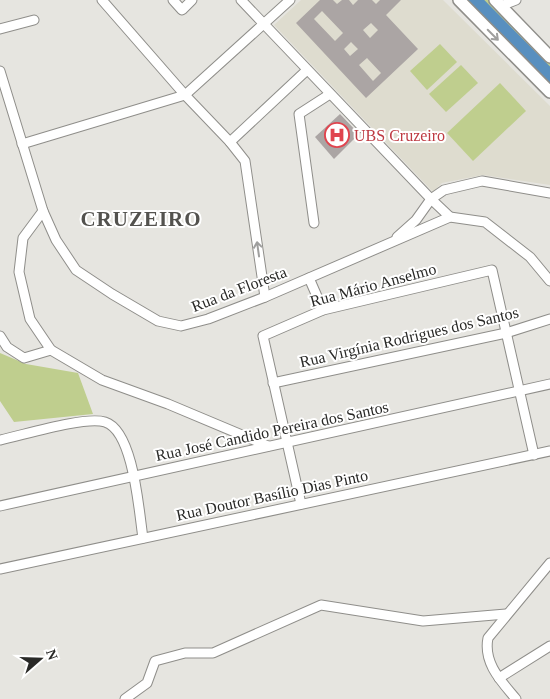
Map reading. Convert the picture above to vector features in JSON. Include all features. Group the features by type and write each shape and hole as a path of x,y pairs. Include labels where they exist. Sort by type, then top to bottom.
{"main road":[{"path":"459,0 550,92"},
{"path":"498,3 550,58"}],"street":[{"path":"102,0 245,161 265,297"},
{"path":"173,0 182,10 192,0"},
{"path":"241,0 450,217 485,222 530,257 550,281"},
{"path":"22,144 185,94 290,0"},
{"path":"498,3 516,0"},
{"path":"0,29 34,20"},
{"path":"230,142 307,70"},
{"name":"Rua da Floresta","path":"0,71 43,211 56,240 76,270 158,321 181,326 208,319 265,297 450,217"},
{"path":"314,223 299,114 330,94"},
{"path":"393,242 416,220 431,199 444,190 482,181 550,193"},
{"path":"43,211 23,238 19,272 30,319 51,350 102,380 168,404 268,446"},
{"name":"Rua Mário Anselmo","path":"273,383 263,336 324,310 492,270 506,333"},
{"path":"309,278 324,310"},
{"name":"Rua Virgínia Rodrigues dos Santos","path":"273,383 506,333 550,319"},
{"path":"506,333 534,455"},
{"path":"0,336 6,347 24,358 51,350"},
{"path":"273,383 301,504"},
{"name":"Rua José Candido Pereira dos Santos","path":"0,506 550,384"},
{"path":"0,440 75,423 94,421 107,423 118,433 126,445 134,477 143,538"},
{"name":"Rua Doutor Basílio Dias Pinto","path":"0,570 550,451"},
{"path":"516,699 498,678 488,660 486,648 488,638 550,563"},
{"path":"125,699 147,683 155,661 185,653 212,653 321,605 423,621 506,614"},
{"path":"498,678 550,646"}],"shaded area":[{"path":"301,0 443,0 550,106 550,185 483,175 442,183 433,192 274,25"}],"green space":[{"path":"465,0 489,0 550,61 550,86"},
{"path":"440,44 457,62 427,90 410,71"},
{"path":"461,65 478,83 446,112 429,94"},
{"path":"500,83 526,111 473,161 447,133"},
{"path":"0,353 26,364 78,373 93,414 14,422 0,401"}],"building":[{"path":"320,0 333,0 337,4 342,0 349,0 353,5 358,0 372,0 376,4 380,0 401,0 386,15 418,49 366,98 296,23","holes":["322,11 343,33 335,41 314,19","371,23 378,30 370,38 363,30","351,42 358,49 350,56 344,49","367,58 381,73 373,81 359,65"]},
{"name":"UBS Cruzeiro","path":"340,114 359,134 334,159 315,137"}],"waterway":[{"path":"473,0 550,78"}],"place":[{"name":"UBS Cruzeiro","path":"337,135"}],"district":[{"name":"CRUZEIRO","path":"141,219"}]}
